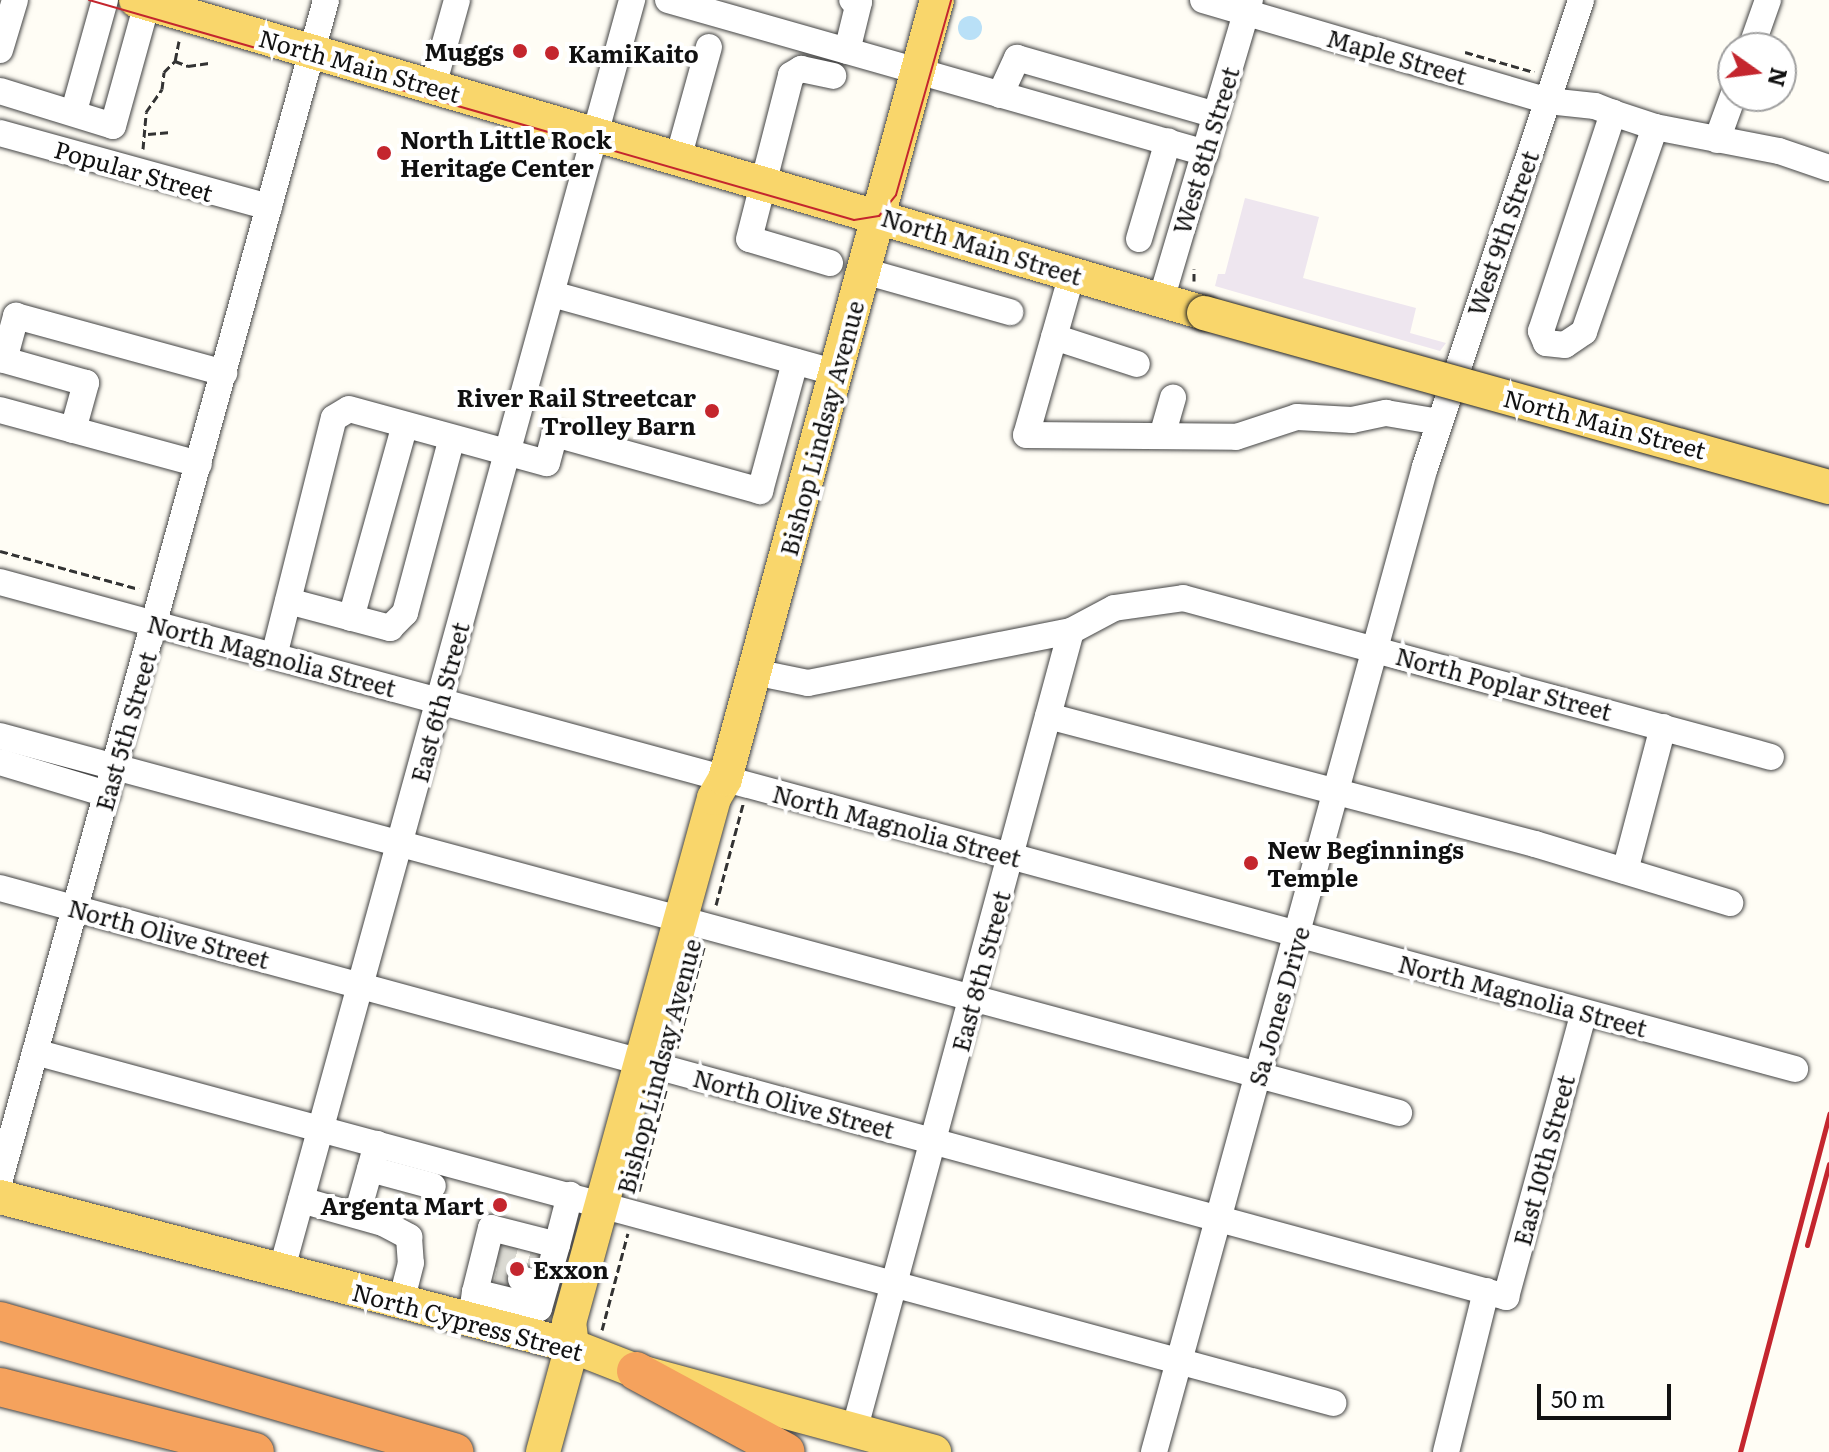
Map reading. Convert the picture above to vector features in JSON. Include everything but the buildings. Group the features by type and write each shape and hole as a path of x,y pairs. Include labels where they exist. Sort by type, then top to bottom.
{"highway":[{"path":"0,1321 455,1452"},
{"path":"636,1371 786,1452"},
{"path":"0,1387 255,1452"}],"main road":[{"name":"Bishop Lindsay Avenue","path":"572,1346 589,1331 612,1206 688,921 729,804 725,779 937,0"},
{"name":"North Main Street","path":"142,2 679,155 1204,313 1829,487"},
{"name":"North Cypress Street","path":"0,1197 401,1302 516,1272 572,1346 636,1371 934,1452"},
{"name":"Bishop Lindsay Avenue","path":"543,1452 572,1346 569,1323 516,1272 612,1206"}],"street":[{"path":"0,50 15,0"},
{"path":"74,111 105,0"},
{"name":"East 5th Street","path":"0,1179 156,624 326,0"},
{"path":"433,86 457,0"},
{"name":"East 6th Street","path":"281,1272 632,0"},
{"path":"668,0 1206,153"},
{"path":"847,51 859,2 852,0"},
{"name":"Maple Street","path":"1203,0 1248,6 1548,101 1613,113 1655,127 1779,151 1829,168"},
{"name":"West 9th Street","path":"1425,467 1581,0"},
{"path":"1757,32 1768,0"},
{"path":"0,91 74,111 113,126 142,2"},
{"name":"West 8th Street","path":"1161,300 1248,6"},
{"path":"679,155 709,47"},
{"path":"1000,95 1017,58 1216,115"},
{"path":"830,263 749,239 791,75 801,69 833,76"},
{"path":"1717,140 1727,112"},
{"path":"1613,113 1541,331 1546,343 1565,345 1584,332 1655,127"},
{"name":"Popular Street","path":"0,133 269,207"},
{"path":"1139,239 1168,141"},
{"path":"864,271 1010,312"},
{"path":"1072,274 1026,435 1252,435 1275,421 1297,417 1352,420 1386,413 1439,422"},
{"path":"552,294 836,373"},
{"path":"73,430 86,383 4,360 16,316 224,373"},
{"path":"1054,337 1137,364"},
{"path":"274,656 334,418 349,409 547,463 555,434 760,491 795,362"},
{"path":"1162,436 1173,398"},
{"path":"0,410 199,464"},
{"path":"351,618 405,425"},
{"path":"288,601 390,628 405,613 452,438"},
{"name":"Sa Jones Drive","path":"1154,1452 1425,467"},
{"name":"North Magnolia Street","path":"0,582 1795,1069"},
{"name":"North Poplar Street","path":"1071,631 1114,608 1158,599 1183,598 1771,757"},
{"path":"754,672 808,683 1071,631"},
{"name":"East 8th Street","path":"854,1431 1071,631"},
{"path":"1048,716 1337,791 1730,903"},
{"path":"1625,871 1663,727"},
{"path":"0,736 1399,1113"},
{"path":"0,762 107,794"},
{"name":"North Olive Street","path":"0,888 1491,1293"},
{"name":"East 10th Street","path":"1491,1293 1506,1297 1584,1012"},
{"path":"35,1052 320,1129 433,1186"},
{"path":"374,1156 570,1195 1333,1403"},
{"path":"357,1215 374,1156"},
{"path":"516,1272 570,1195"},
{"path":"301,1200 401,1230 409,1237 411,1263 401,1302"},
{"path":"1446,1452 1491,1293"}],"path":[{"path":"136,171 147,135 146,112 162,89 164,72 175,61 179,37"},
{"path":"175,61 188,66 209,63"},
{"path":"147,135 171,132"},
{"path":"0,551 142,590"}],"shaded area":[{"path":"1245,198 1319,217 1303,278 1416,308 1410,333 1446,343 1440,351 1215,286 1218,274 1225,274"}],"water":[{"path":"970,16 979,19 982,28 979,37 970,40 961,37 958,28 961,19"}],"tunnel":[{"path":"490,1252 537,1265"},
{"path":"496,1273 521,1279"}],"tram line":[{"path":"89,0 854,220 879,216 896,195 951,0"}],"railway":[{"path":"1740,1452 1829,1114"},
{"path":"1807,1245 1829,1164"}],"place":[{"name":"Muggs","path":"520,51"},
{"name":"KamiKaito","path":"552,53"},
{"name":"North Little Rock Heritage Center","path":"384,153"},
{"name":"River Rail Streetcar Trolley Barn","path":"712,411"},
{"name":"New Beginnings Temple","path":"1251,863"},
{"name":"Argenta Mart","path":"500,1205"},
{"name":"Exxon","path":"517,1269"}]}
